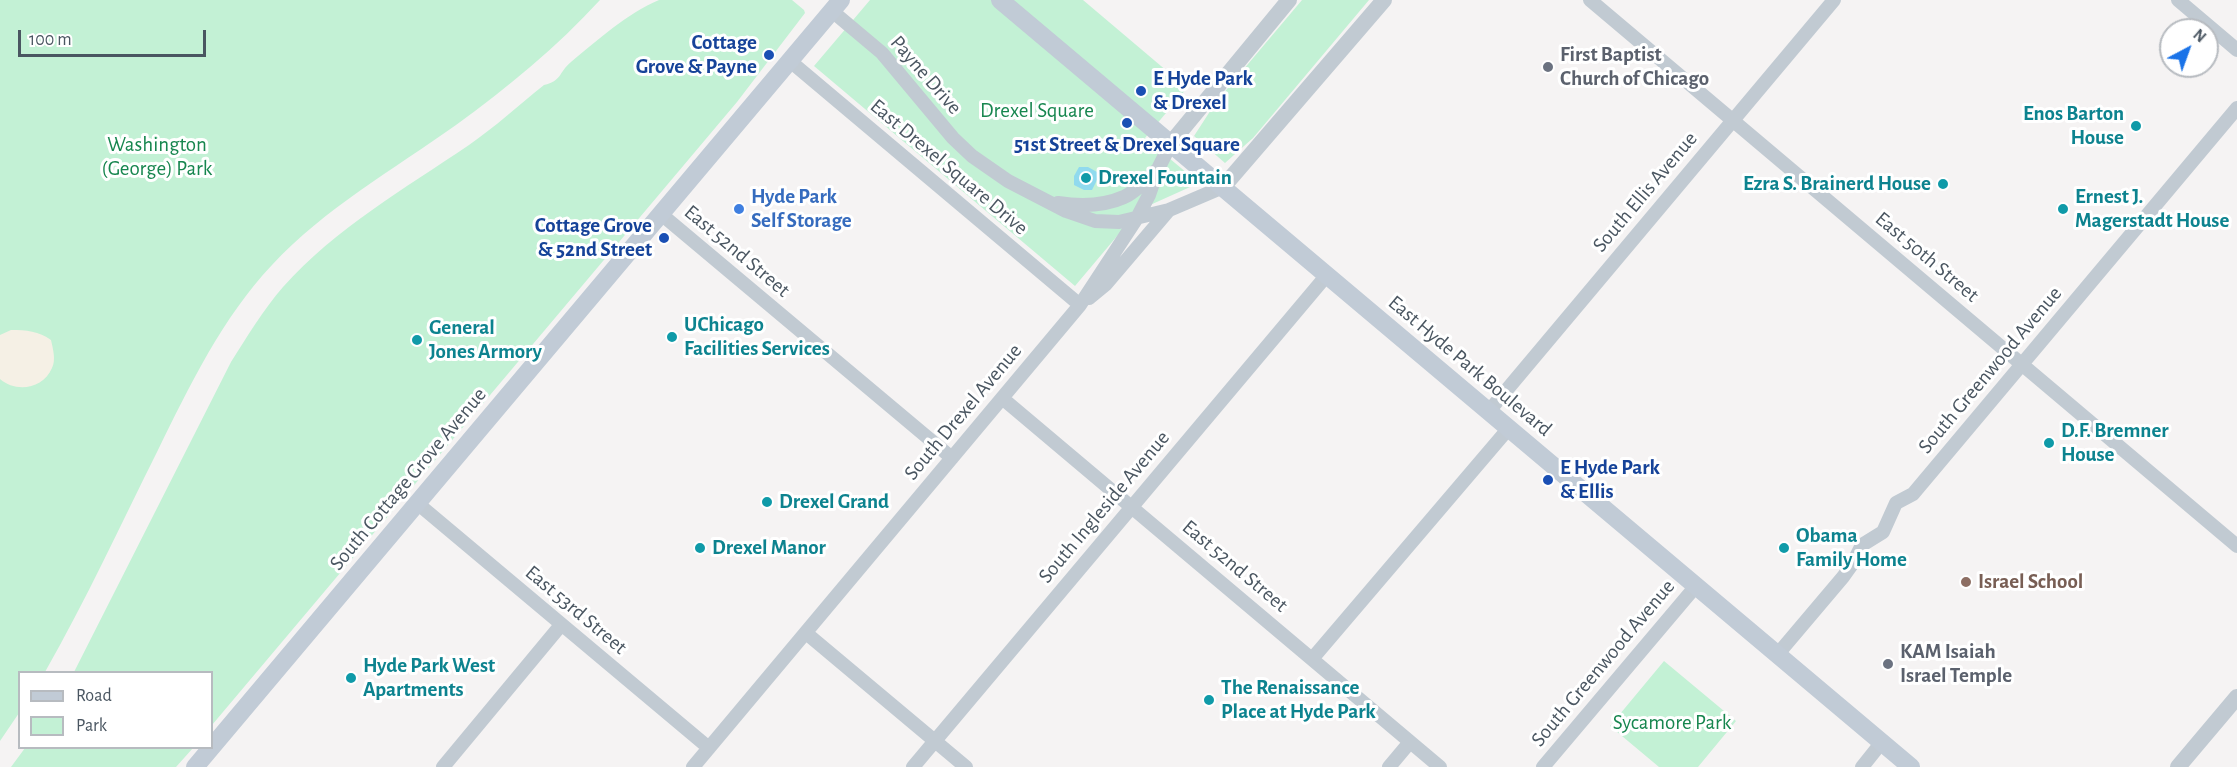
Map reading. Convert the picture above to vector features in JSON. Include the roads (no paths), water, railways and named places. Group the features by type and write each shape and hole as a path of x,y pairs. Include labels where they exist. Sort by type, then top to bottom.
{"main road":[{"name":"East Hyde Park Boulevard","path":"1000,0 1911,767"},
{"name":"South Cottage Grove Avenue","path":"213,746 837,5"},
{"name":"South Cottage Grove Avenue","path":"195,767 210,749"}],"street":[{"path":"1171,143 1289,0"},
{"path":"1223,187 1384,0"},
{"name":"East 50th Street","path":"1590,0 2237,546"},
{"name":"South Ellis Avenue","path":"1488,411 1834,0"},
{"path":"2178,0 2237,50"},
{"name":"Payne Drive","path":"837,5 898,70 946,131 972,156 1008,181 1066,211 1095,221 1119,222 1168,210"},
{"name":"East Drexel Square Drive","path":"790,61 1080,305"},
{"name":"South Greenwood Avenue","path":"1777,655 1843,577 1862,545 1883,532 1896,503 1913,494 2237,108"},
{"name":"South Drexel Avenue","path":"693,767 1080,305 1137,218 1171,143"},
{"name":"South Drexel Avenue","path":"1124,197 1158,169"},
{"name":"South Drexel Avenue","path":"1080,305 1106,284 1168,210 1223,187"},
{"name":"Payne Drive","path":"1050,201 1068,205 1098,204 1124,197"},
{"name":"East 52nd Street","path":"661,214 952,458"},
{"name":"South Ingleside Avenue","path":"913,767 1327,275"},
{"name":"East 52nd Street","path":"1002,398 1440,767"},
{"path":"1312,659 1509,428"},
{"name":"East 53rd Street","path":"417,504 709,748"},
{"name":"South Greenwood Avenue","path":"1543,767 1696,586"},
{"path":"443,767 561,624"},
{"path":"806,633 966,767"},
{"path":"2178,767 2237,697"},
{"path":"1389,767 1410,742"},
{"path":"1862,767 1882,742"}],"water":[{"name":"Drexel Fountain","path":"1079,167 1088,167 1097,172 1097,180 1092,190 1084,190 1074,185 1074,176"}],"place":[{"name":"Cottage Grove & Payne","path":"769,55"},
{"name":"First Baptist Church of Chicago","path":"1548,67"},
{"name":"E Hyde Park & Drexel","path":"1141,91"},
{"name":"51st Street & Drexel Square","path":"1127,123"},
{"name":"Enos Barton House","path":"2136,126"},
{"name":"Drexel Fountain","path":"1086,178"},
{"name":"Ezra S. Brainerd House","path":"1943,184"},
{"name":"Hyde Park Self Storage","path":"739,209"},
{"name":"Ernest J. Magerstadt House","path":"2063,209"},
{"name":"Cottage Grove & 52nd Street","path":"664,238"},
{"name":"UChicago Facilities Services","path":"672,337"},
{"name":"General Jones Armory","path":"417,340"},
{"name":"D.F. Bremner House","path":"2049,443"},
{"name":"E Hyde Park & Ellis","path":"1548,480"},
{"name":"Drexel Grand","path":"767,502"},
{"name":"Drexel Manor","path":"700,548"},
{"name":"Obama Family Home","path":"1784,548"},
{"name":"Israel School","path":"1966,582"},
{"name":"KAM Isaiah Israel Temple","path":"1888,664"},
{"name":"Hyde Park West Apartments","path":"351,678"},
{"name":"The Renaissance Place at Hyde Park","path":"1209,700"}],"park label":[{"name":"Drexel Square","path":"1037,111"},
{"name":"Washington (George) Park","path":"157,157"},
{"name":"Sycamore Park","path":"1672,723"}]}
